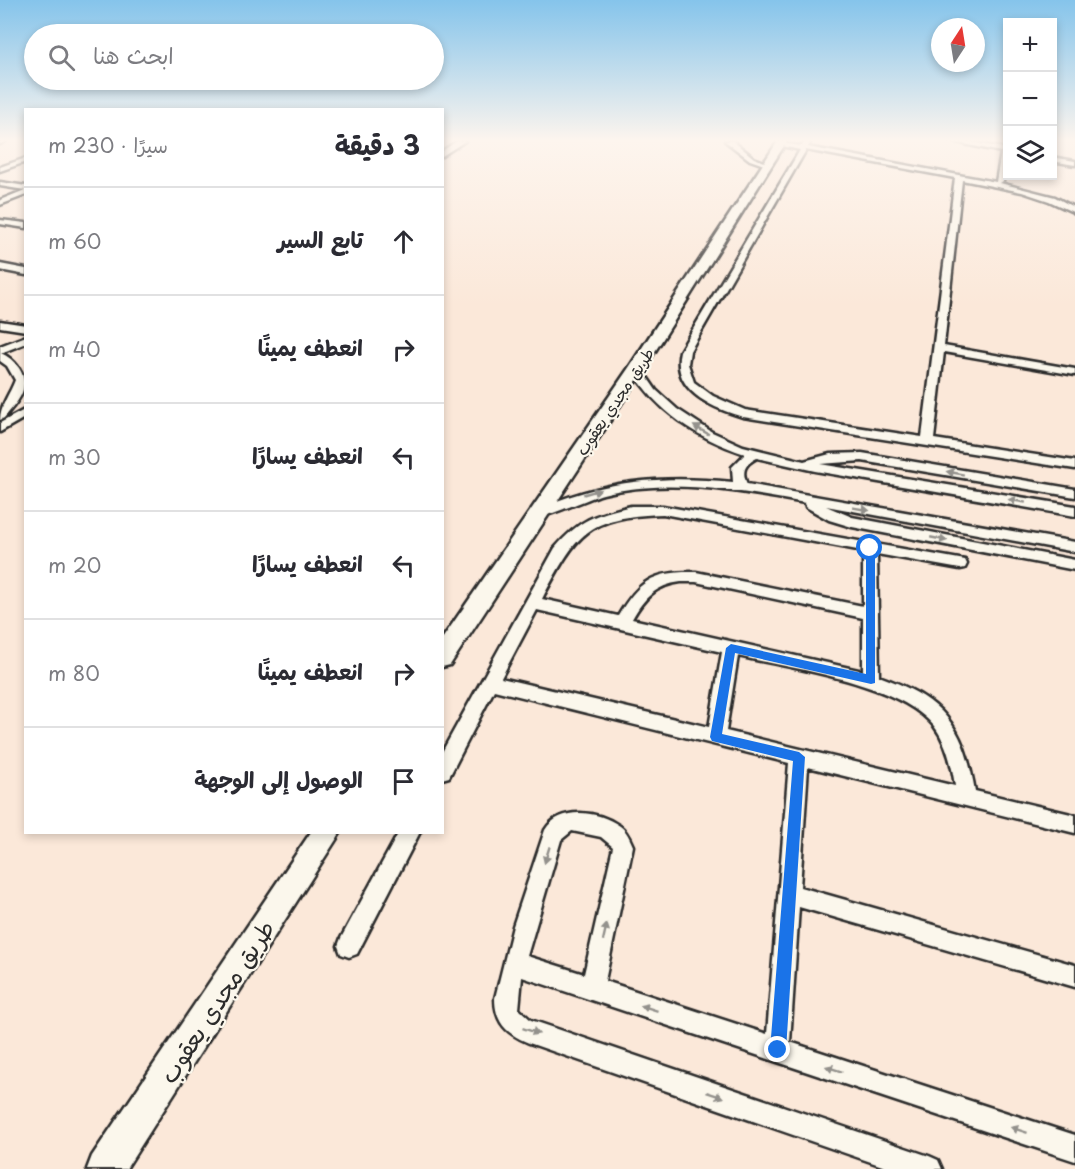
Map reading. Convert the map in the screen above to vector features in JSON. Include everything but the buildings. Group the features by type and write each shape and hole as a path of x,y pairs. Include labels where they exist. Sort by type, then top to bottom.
{"street":[{"path":"0,203 15,196"},
{"name":"طريق مجدي يعقوب","path":"444,655 636,369 747,196"},
{"path":"768,196 685,351 681,361 683,373 690,384 703,395 721,405 743,412 1075,465"},
{"path":"928,440 957,196"},
{"path":"1043,196 1075,211"},
{"path":"1056,196 1075,204"},
{"path":"0,222 24,226"},
{"path":"0,267 24,272"},
{"path":"0,324 24,328"},
{"path":"0,350 24,340"},
{"path":"940,348 1075,372"},
{"path":"0,356 11,364 21,380 14,397 0,416"},
{"path":"636,369 645,384 675,414 722,441 755,454 1075,511"},
{"path":"0,428 24,413"},
{"path":"742,487 738,480 738,467 741,462 755,454"},
{"path":"804,464 830,458 862,457 1075,493"},
{"path":"538,514 567,499 600,489 668,481 742,487 1075,547"},
{"path":"804,499 826,513 852,522 1075,564"},
{"path":"444,767 567,542 589,525 631,511 680,512 960,564"},
{"path":"870,548 871,680"},
{"path":"622,623 639,593 648,586 658,581 684,576 871,614"},
{"path":"533,603 871,680 896,688 920,702 940,720 954,741 962,764 966,798"},
{"path":"716,737 731,648"},
{"path":"490,682 1075,824"},
{"path":"778,1050 799,757"},
{"path":"592,989 623,846 620,837 614,831 570,821 556,830 515,963 506,999 506,1009 511,1020 519,1027 929,1169"},
{"name":"طريق مجدي يعقوب","path":"105,1169 326,834"},
{"path":"349,946 409,834"},
{"path":"789,894 1075,976"},
{"path":"515,963 1075,1148"}],"route":[{"path":"778,1050 799,757 716,737 731,648 871,680 870,548"}]}
